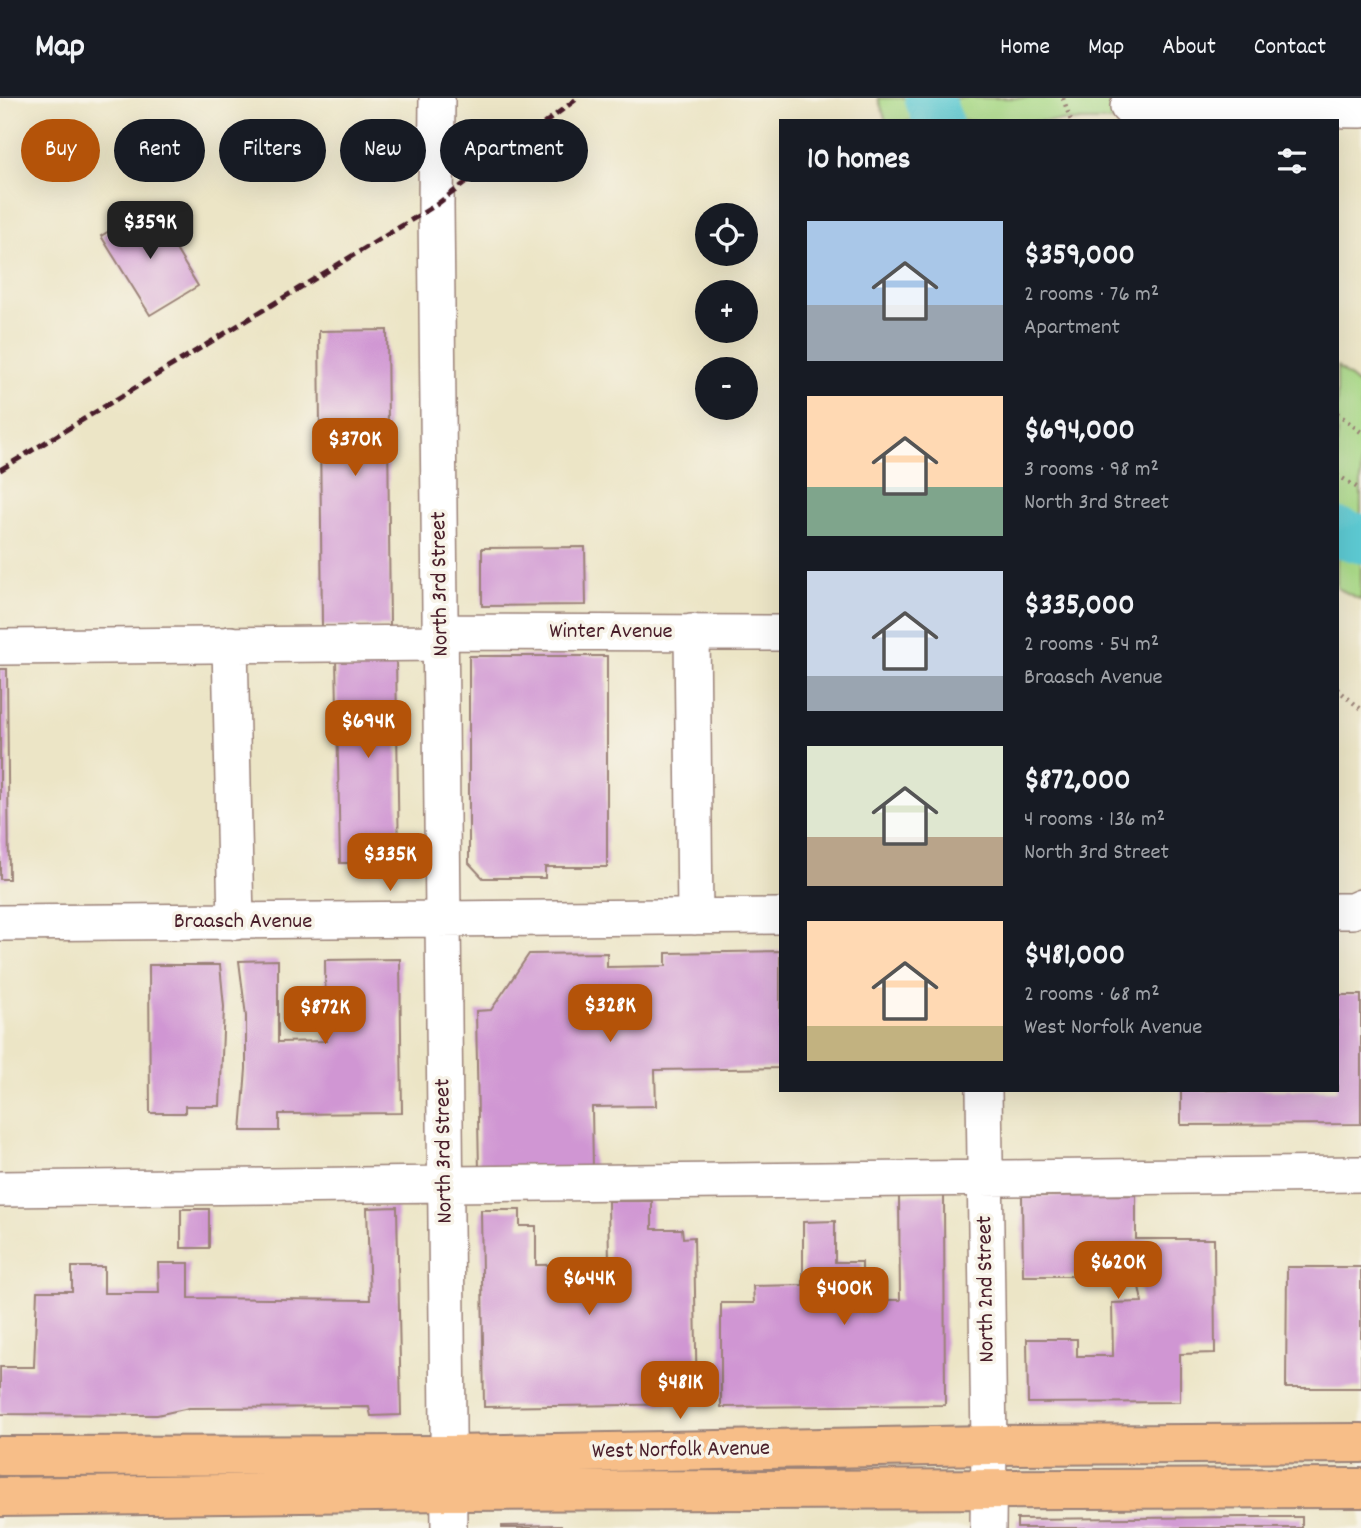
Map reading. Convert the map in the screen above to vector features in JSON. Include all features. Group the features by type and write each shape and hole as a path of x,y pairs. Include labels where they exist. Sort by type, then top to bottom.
{"main road":[{"name":"West Norfolk Avenue","path":"0,1456 449,1491 989,1445 1361,1443"},
{"name":"West Norfolk Avenue","path":"0,1497 449,1491 1361,1488"}],"street":[{"name":"North 3rd Street","path":"437,98 449,1491"},
{"path":"1128,107 1361,110"},
{"name":"Winter Avenue","path":"0,647 692,632 779,633"},
{"path":"692,632 695,917"},
{"path":"230,644 236,922"},
{"name":"Braasch Avenue","path":"0,923 779,916"},
{"name":"North 2nd Street","path":"984,1092 988,1528"},
{"path":"0,1189 1361,1174"}],"path":[{"path":"1063,98 1070,119"},
{"path":"1339,415 1361,432"},
{"path":"1339,476 1361,490"},
{"path":"1339,691 1361,709"}],"green space":[{"path":"878,98 1112,98 1118,119 885,119"},
{"path":"1339,369 1361,387 1361,600 1339,589"}],"building":[{"path":"150,206 198,286 150,315 101,236"},
{"path":"387,330 390,626 322,626 319,331"},
{"path":"585,547 586,605 482,606 482,548"},
{"path":"469,656 607,656 607,867 545,867 545,878 483,878 469,863"},
{"path":"396,657 399,863 340,863 336,658"},
{"path":"0,669 7,669 9,879 0,879"},
{"path":"779,951 779,1068 655,1070 656,1106 592,1107 593,1170 479,1172 476,1011 491,1010 529,954 607,953 607,967 666,966 666,953"},
{"path":"400,959 402,1113 279,1114 279,1131 241,1131 246,1069 246,1016 239,961 278,960 278,1042 326,1041 325,960"},
{"path":"149,965 220,965 224,1007 220,1106 185,1106 185,1113 150,1113"},
{"path":"1339,995 1361,995 1361,1124 1181,1125 1181,1092 1339,1092"},
{"path":"899,1195 944,1195 945,1405 721,1407 721,1303 754,1303 753,1286 803,1285 803,1222 835,1221 835,1262 862,1262 862,1300 900,1300"},
{"path":"1136,1195 1136,1239 1214,1239 1215,1353 1180,1354 1180,1402 1028,1403 1027,1339 1077,1339 1077,1356 1113,1356 1112,1303 1142,1302 1137,1276 1023,1276 1022,1196"},
{"path":"608,1201 652,1201 652,1229 682,1229 683,1238 694,1237 697,1404 484,1407 481,1210 520,1210 520,1226 536,1226 536,1265 609,1264"},
{"path":"397,1207 401,1415 371,1416 369,1407 189,1408 157,1415 0,1414 0,1367 34,1367 37,1291 72,1291 72,1267 104,1267 104,1293 159,1293 158,1263 189,1263 189,1298 370,1300 367,1208"},
{"path":"181,1209 209,1209 209,1248 181,1248"},
{"path":"1287,1267 1361,1267 1361,1388 1286,1388"},
{"path":"1302,1517 1302,1528 1017,1528 1017,1519"},
{"path":"561,1525 561,1528 502,1528 502,1526"}],"waterway":[{"path":"929,98 937,119"},
{"path":"1339,533 1361,539"}],"railway":[{"path":"0,470 436,205 578,98"}]}
